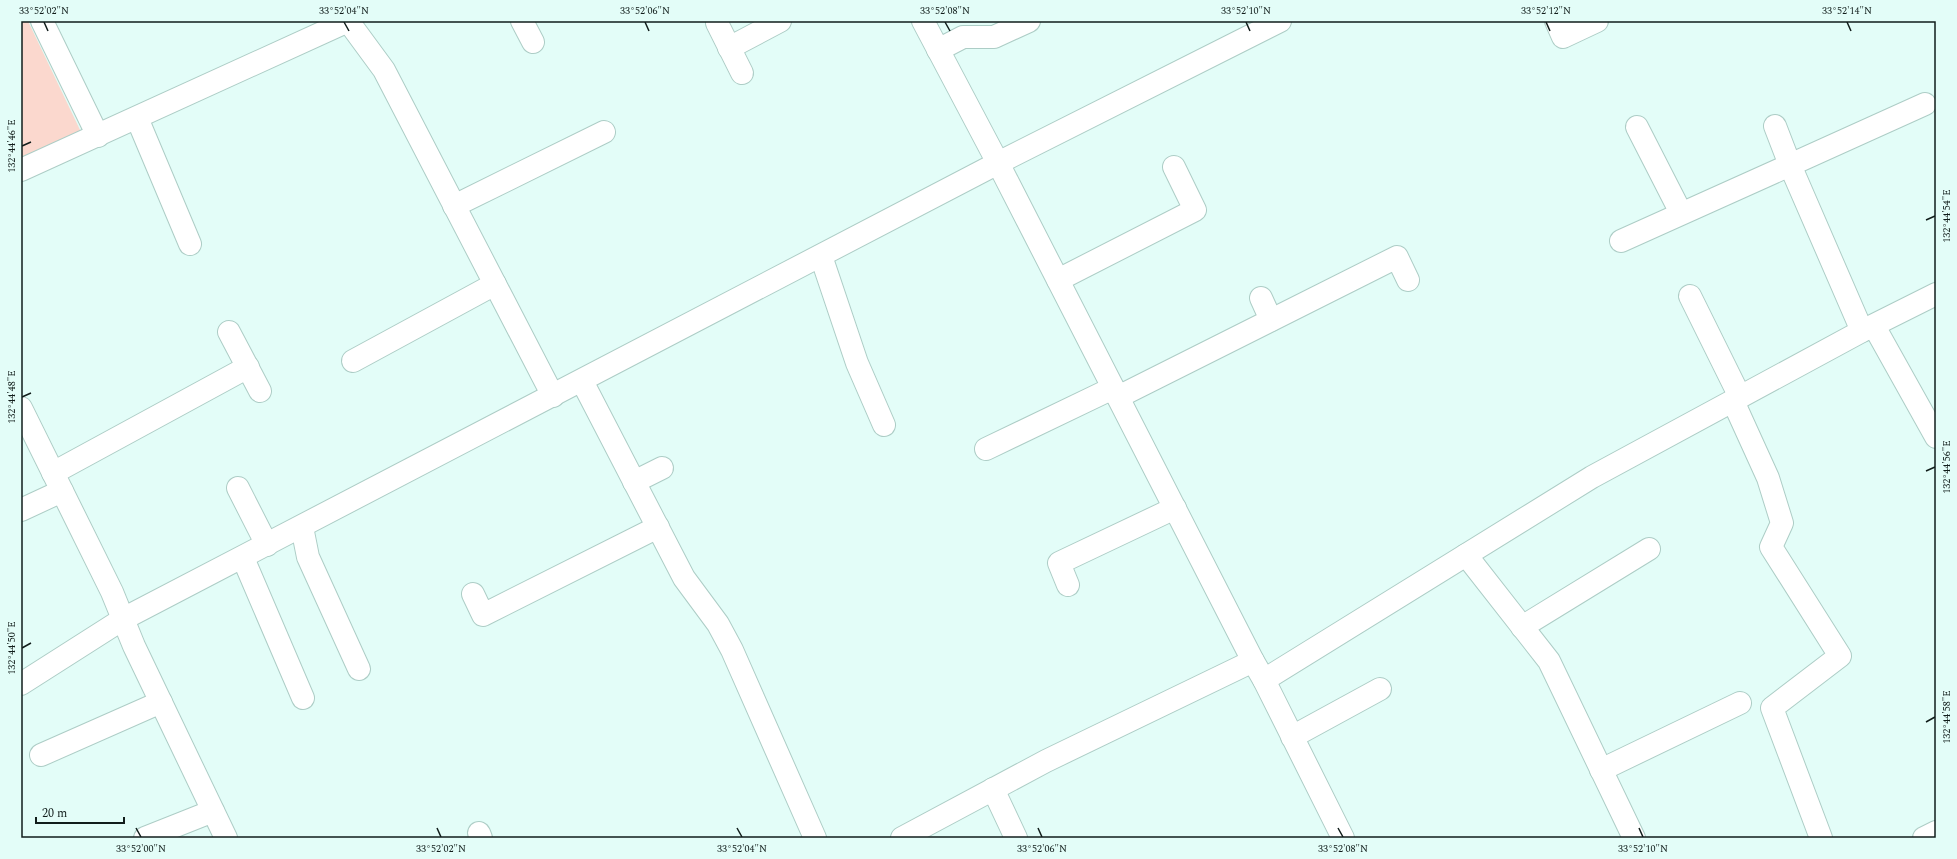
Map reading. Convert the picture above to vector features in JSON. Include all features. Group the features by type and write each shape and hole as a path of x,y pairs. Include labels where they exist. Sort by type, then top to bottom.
{"street":[{"path":"42,21 98,136"},
{"path":"21,170 348,21 384,70 553,396"},
{"path":"522,21 533,42"},
{"path":"729,48 780,21"},
{"path":"923,21 998,163 1264,680 1342,838"},
{"path":"938,50 963,38 994,37 1029,21"},
{"path":"21,684 123,619 243,558 354,498 582,381 998,163 1280,21"},
{"path":"1556,21 1563,36 1597,21"},
{"path":"717,23 742,73"},
{"path":"1621,241 1925,104"},
{"path":"137,118 190,244"},
{"path":"1775,126 1790,165 1868,329 1936,437"},
{"path":"1637,127 1682,213"},
{"path":"454,206 604,132"},
{"path":"1058,280 1195,210 1174,167"},
{"path":"821,256 857,363 884,425"},
{"path":"986,449 1115,392 1271,320 1398,257 1408,280"},
{"path":"353,361 495,284"},
{"path":"1264,680 1592,477 1936,294"},
{"path":"1690,296 1736,400 1768,478 1782,523 1771,546 1840,656 1772,708 1820,838"},
{"path":"1261,298 1271,320"},
{"path":"229,332 260,391"},
{"path":"21,510 58,482 248,367"},
{"path":"582,381 684,578 718,624 732,650 815,838"},
{"path":"21,408 112,592 161,702 226,838"},
{"path":"634,482 662,468"},
{"path":"238,488 267,545"},
{"path":"1068,585 1059,563 1175,508"},
{"path":"302,527 308,557 359,669"},
{"path":"473,594 483,615 658,527"},
{"path":"1522,627 1649,549"},
{"path":"1466,554 1549,661 1634,838"},
{"path":"243,558 303,698"},
{"path":"902,838 1046,761 1253,661"},
{"path":"1292,737 1380,689"},
{"path":"41,755 161,702"},
{"path":"1601,770 1740,703"},
{"path":"993,789 1016,838"},
{"path":"145,838 213,811"},
{"path":"1924,838 1936,832"}],"shaded area":[{"path":"21,21 28,21 82,134 21,162"}]}
